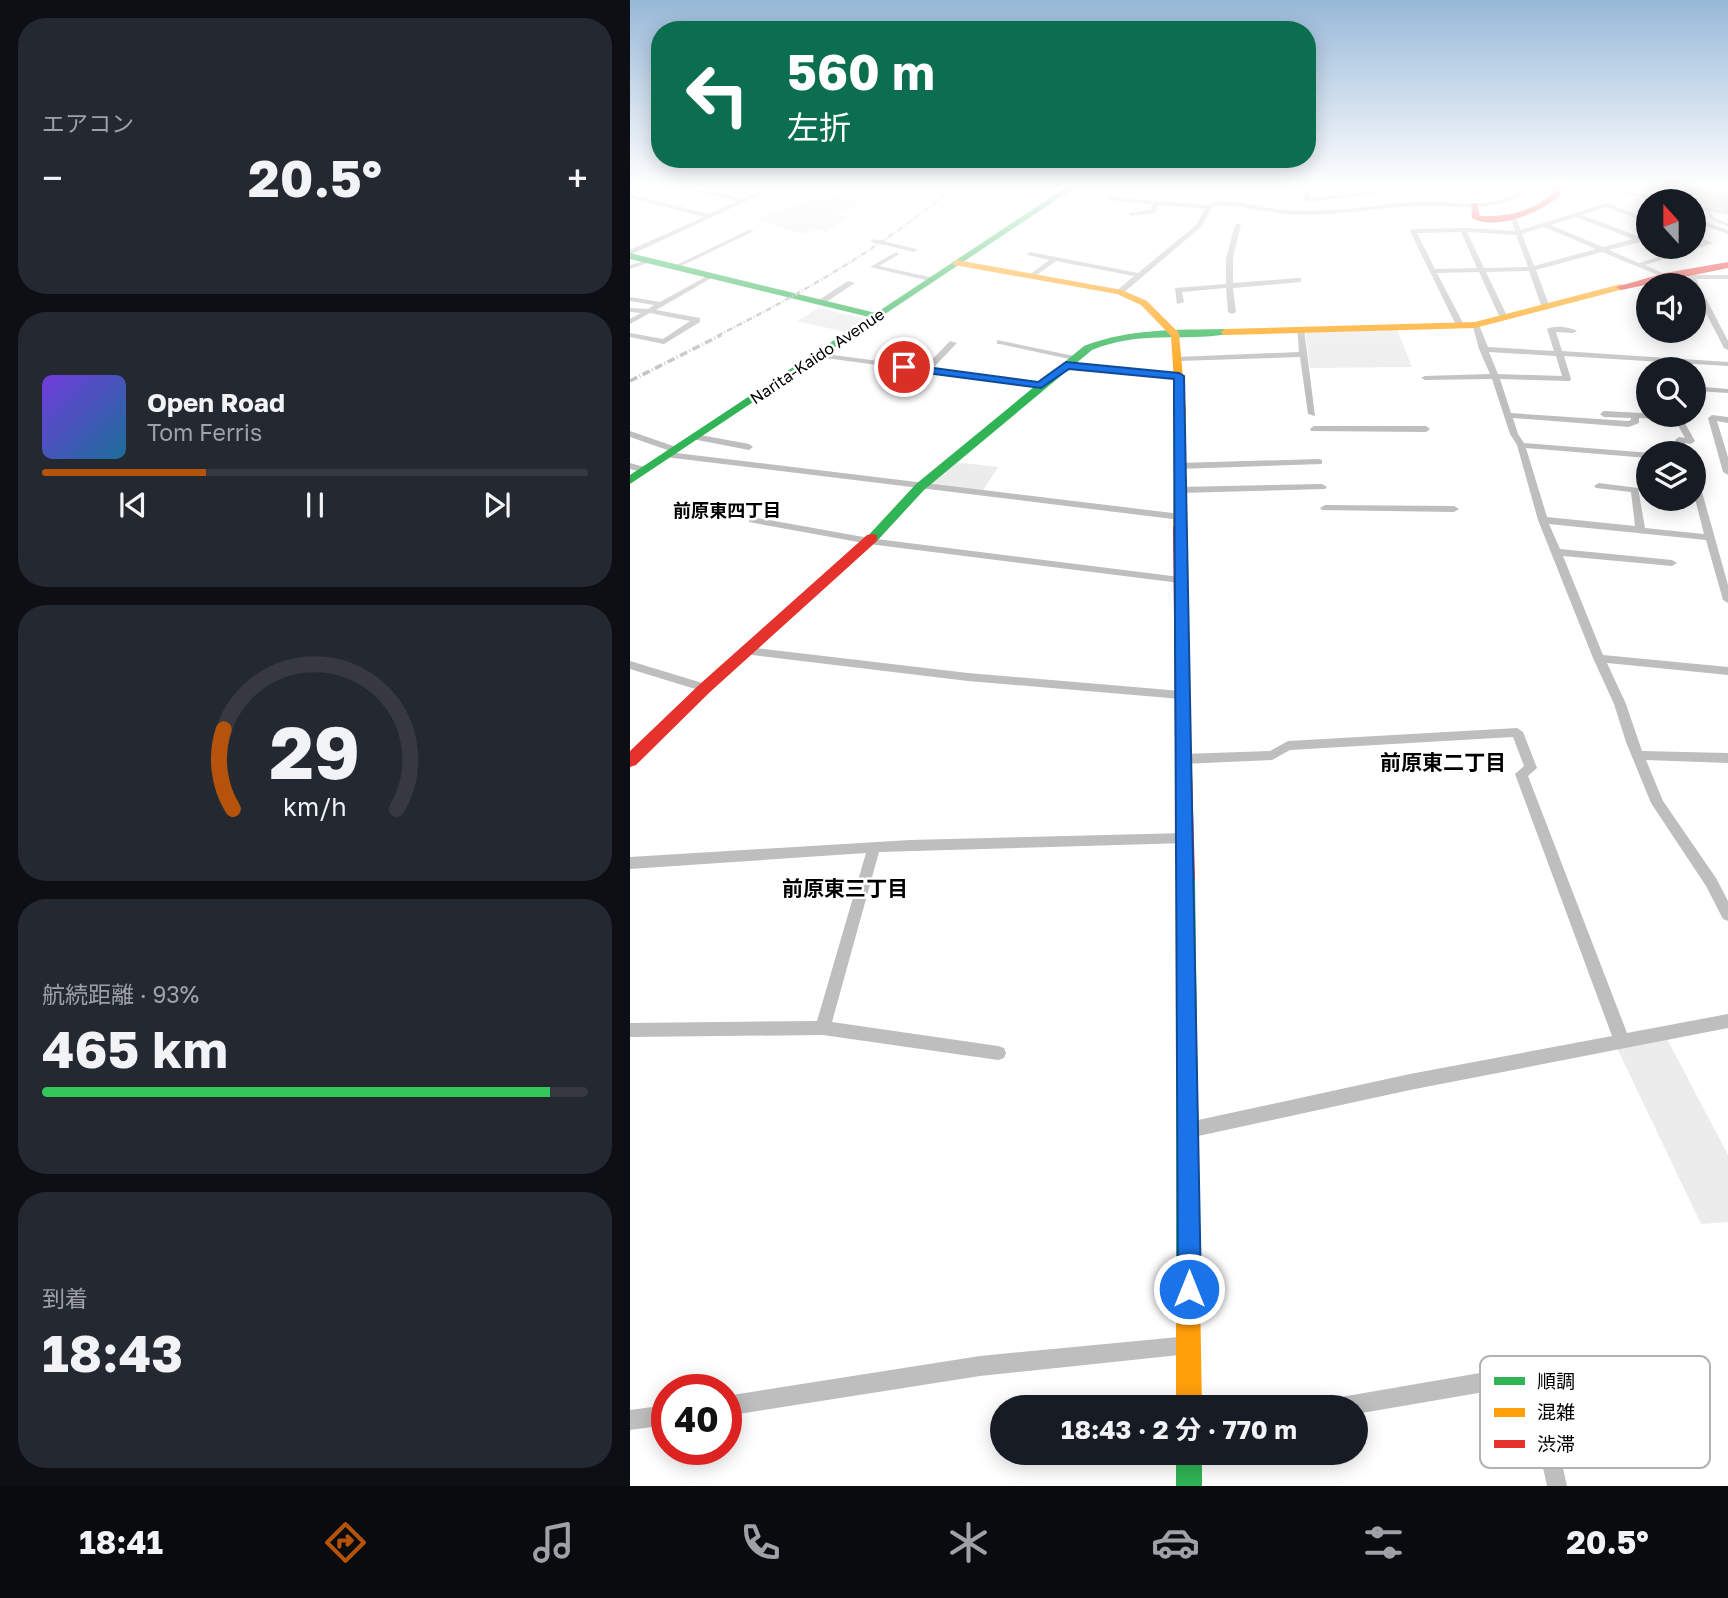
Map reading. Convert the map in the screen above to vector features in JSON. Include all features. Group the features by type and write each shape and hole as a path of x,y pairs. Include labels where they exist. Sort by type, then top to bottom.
{"main road":[{"path":"631,255 878,316"},
{"name":"Narita-Kaido Avenue","path":"630,480 638,468 672,452 969,255"},
{"path":"957,263 1119,292 1144,303 1176,333 1181,517 1181,695 1186,838 1189,1395"},
{"path":"1698,273 1728,265"},
{"path":"630,761 705,688 869,541 920,487 1095,343 1106,339 1176,333 1467,325 1546,308 1636,284"},
{"path":"1189,1465 1189,1486"}],"street":[{"path":"675,267 700,255"},
{"path":"894,255 873,267 931,280"},
{"path":"1039,255 1139,275"},
{"path":"1119,292 1163,255"},
{"path":"1228,255 1232,312"},
{"path":"1425,255 1483,349 1495,376 1507,415 1521,445 1543,520 1620,704 1657,803 1712,882 1728,915"},
{"path":"1474,255 1504,318"},
{"path":"1527,255 1546,308"},
{"path":"1433,271 1532,270 1588,255"},
{"path":"1616,255 1658,273"},
{"path":"1031,276 1056,258"},
{"path":"1639,265 1657,259"},
{"path":"630,267 650,261"},
{"path":"630,322 711,276"},
{"path":"1706,276 1728,277"},
{"path":"1180,302 1178,290 1298,280"},
{"path":"820,302 851,283"},
{"path":"630,299 661,304"},
{"path":"1706,306 1728,348"},
{"path":"630,310 697,320 664,342 630,335"},
{"path":"1300,329 1312,414"},
{"path":"1425,378 1495,376 1567,379 1551,330 1573,331"},
{"path":"926,370 953,342"},
{"path":"1000,342 1070,362 1179,376"},
{"path":"1483,349 1636,361"},
{"path":"1177,359 1304,354"},
{"path":"818,355 1041,385"},
{"path":"1706,365 1728,364"},
{"path":"1706,389 1728,391"},
{"path":"1604,414 1678,418 1691,441"},
{"path":"1507,415 1629,424 1636,421 1634,415"},
{"path":"1728,419 1712,418 1723,441 1728,469"},
{"path":"1314,429 1426,429"},
{"path":"630,434 672,452 920,487 1181,517"},
{"path":"695,437 749,447"},
{"path":"1521,445 1636,454"},
{"path":"1178,466 1319,462"},
{"path":"1599,486 1635,490 1640,529"},
{"path":"1180,490 1322,487"},
{"path":"1325,508 1454,509"},
{"path":"1704,511 1708,537 1728,600"},
{"path":"752,520 869,541 1180,580"},
{"path":"1543,520 1708,537"},
{"path":"1556,552 1672,563"},
{"path":"748,651 968,677 1181,695"},
{"path":"1599,658 1728,671"},
{"path":"630,665 705,688"},
{"path":"1183,759 1272,755 1288,746 1517,733 1531,768 1521,774 1622,1041"},
{"path":"1639,755 1728,758"},
{"path":"630,863 874,847 1186,838"},
{"path":"823,1028 874,847"},
{"path":"1189,1130 1410,1082 1728,1021"},
{"path":"630,1030 823,1028 998,1053"},
{"path":"742,1403 981,1366 1189,1345"},
{"path":"1368,1402 1480,1383"},
{"path":"630,1420 651,1417"},
{"path":"1553,1468 1557,1486"}],"shaded area":[{"path":"818,308 866,319 845,332 797,321"},
{"path":"1397,329 1412,367 1310,368 1305,331"},
{"path":"954,462 998,467 982,492 926,486"},
{"path":"1666,1037 1728,1155 1728,1222 1701,1224 1617,1048"}],"railway":[{"path":"717,336 780,303 860,255"},
{"path":"630,381 721,335"}],"traffic: fast":[{"path":"630,480 969,255"},
{"path":"630,256 878,316"},
{"path":"872,538 920,487 1088,348 1120,337 1225,332"},
{"path":"1186,878 1188,1296"},
{"path":"1189,1465 1189,1486"}],"traffic: slow":[{"path":"957,263 1119,292 1144,303 1176,335 1181,412 1179,527"},
{"path":"1225,332 1475,325 1621,287"},
{"path":"1188,1296 1189,1395"}],"traffic: jam":[{"path":"1621,287 1728,265"},
{"path":"1179,527 1186,878"},
{"path":"630,761 705,688 872,538"}],"district":[{"name":"前原東四丁目","path":"727,510"},
{"name":"前原東二丁目","path":"1443,762"},
{"name":"前原東三丁目","path":"845,888"}],"route":[{"path":"904,367 1041,385 1066,366 1179,376 1181,722 1187,864 1189,1289"}]}
